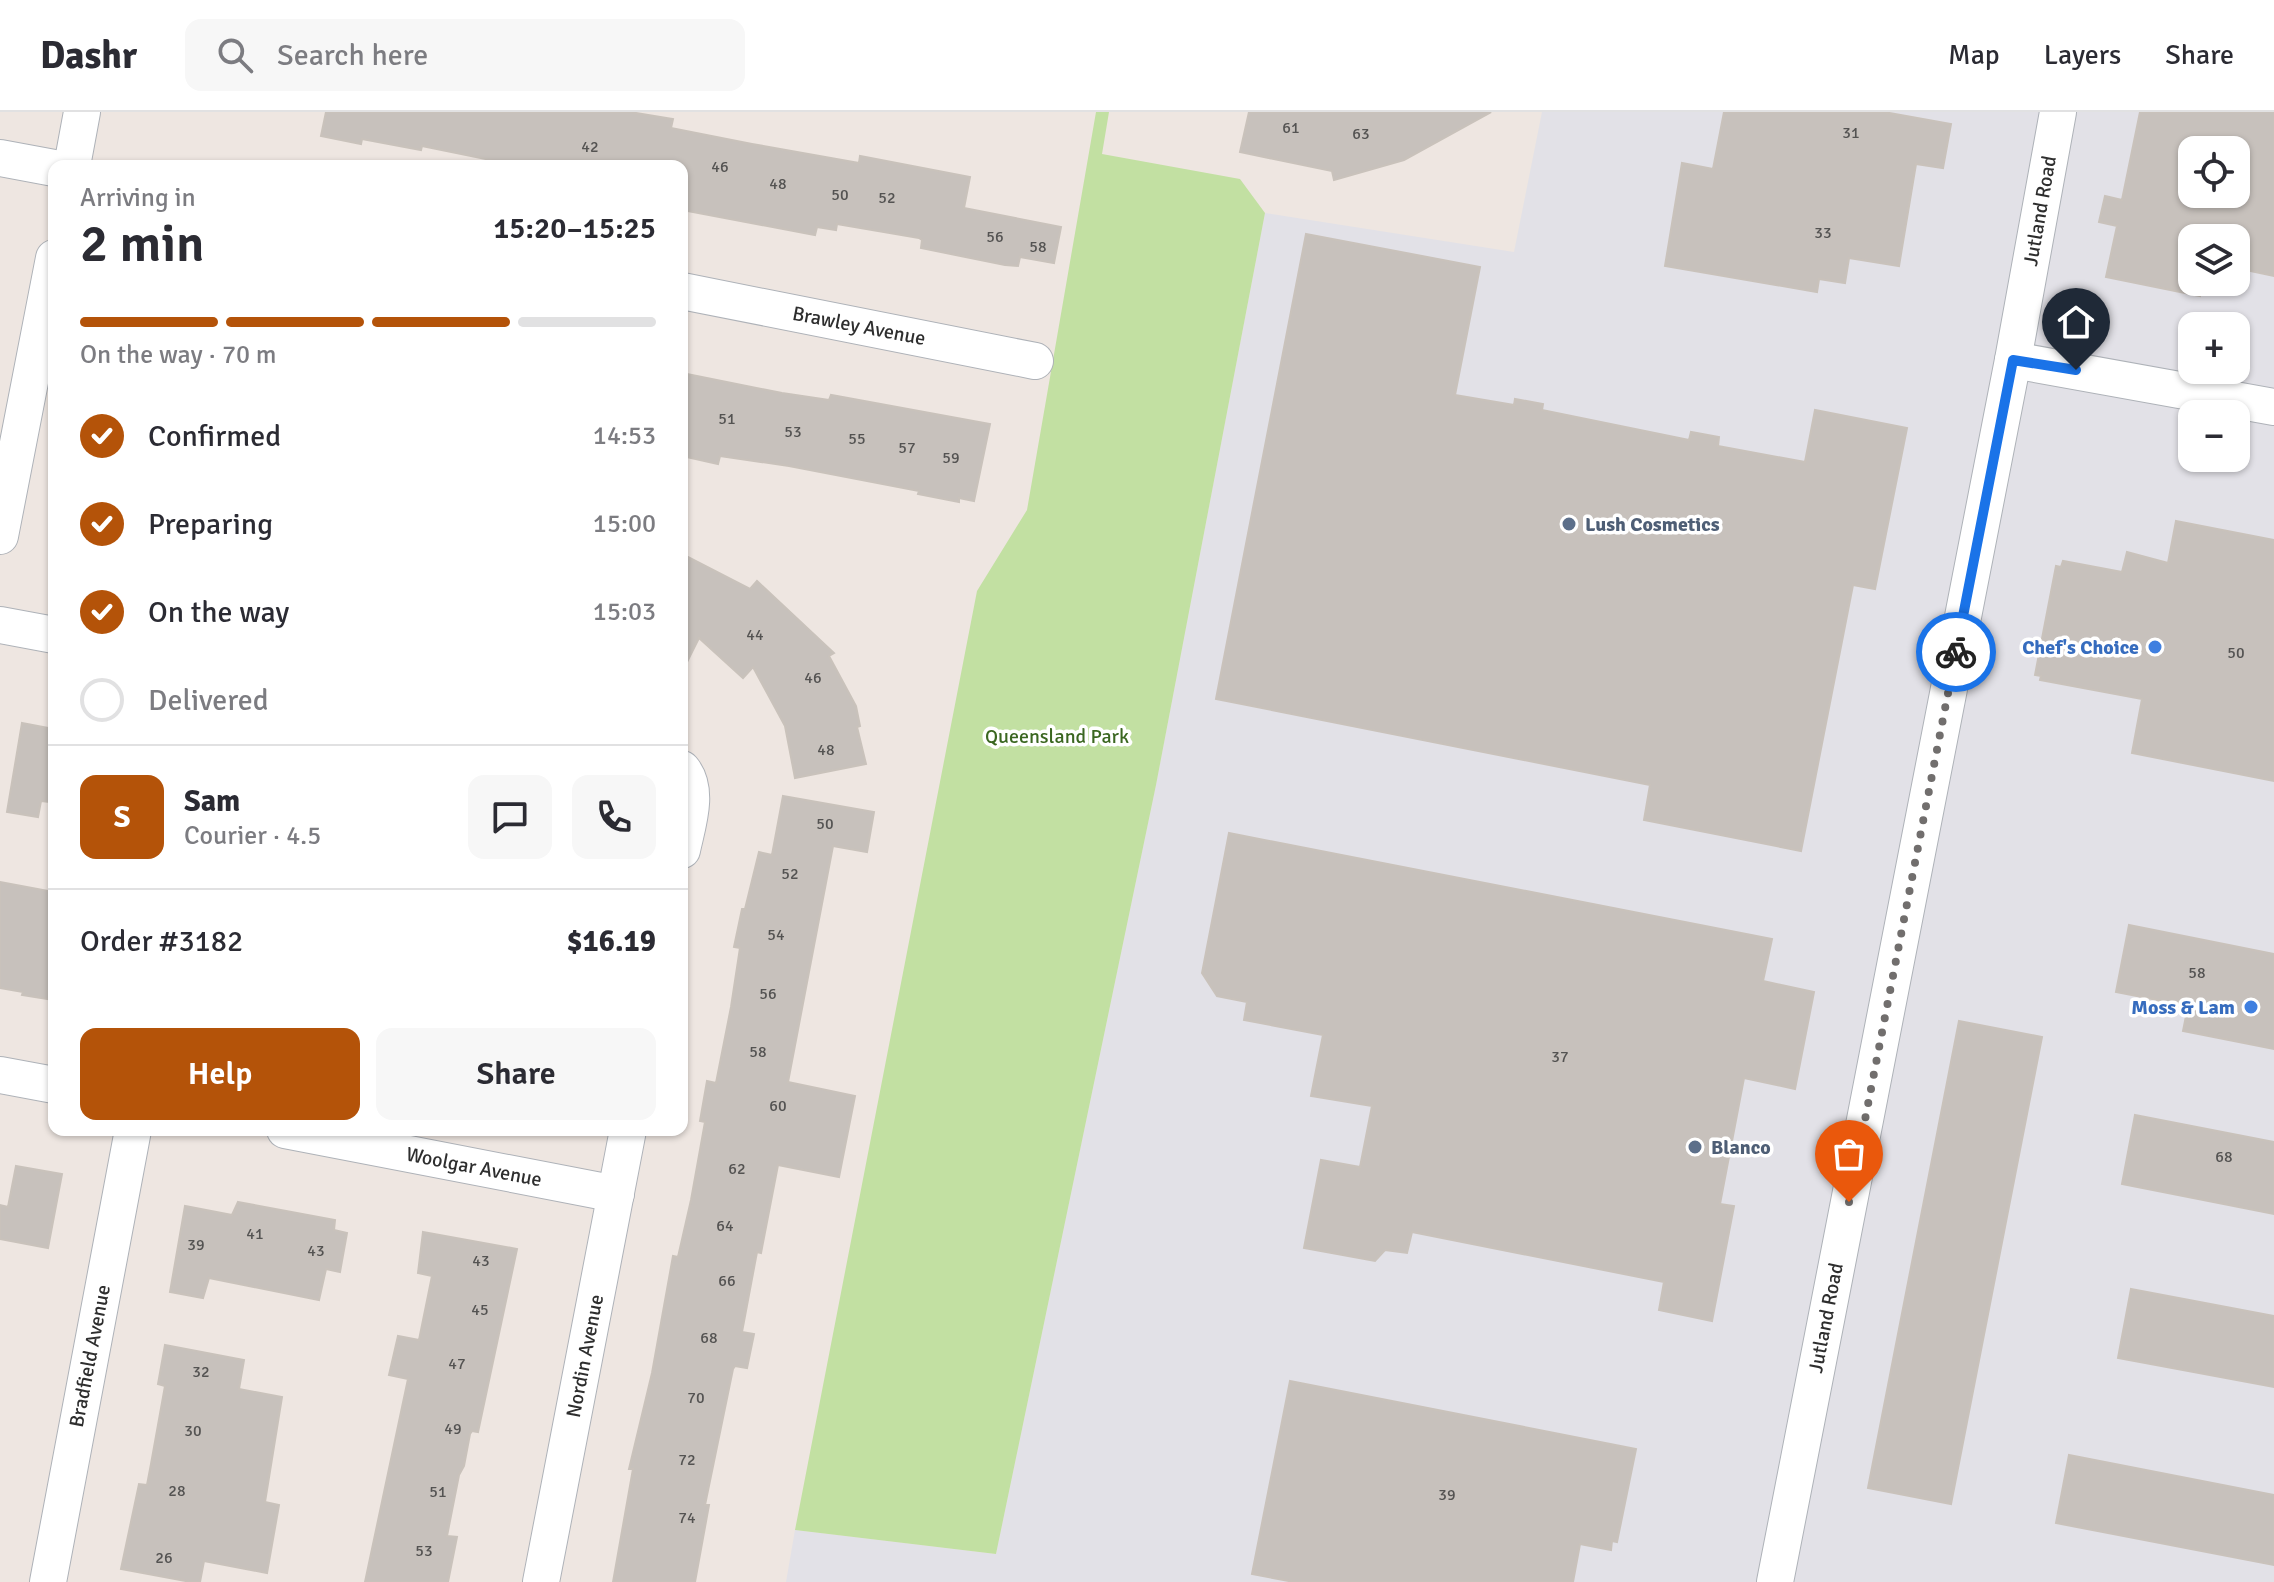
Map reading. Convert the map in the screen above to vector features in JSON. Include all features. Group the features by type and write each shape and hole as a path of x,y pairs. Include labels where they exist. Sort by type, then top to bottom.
{"street":[{"path":"73,160 82,112"},
{"name":"Jutland Road","path":"1775,1582 2013,360 2058,112"},
{"path":"0,158 48,167"},
{"path":"0,536 48,289"},
{"name":"Brawley Avenue","path":"688,292 1035,361"},
{"path":"2013,360 2274,407"},
{"path":"0,625 48,634"},
{"path":"688,776 691,800 688,817"},
{"path":"0,1075 48,1084"},
{"name":"Bradfield Avenue","path":"48,1582 132,1136"},
{"name":"Woolgar Avenue","path":"316,1136 616,1194"},
{"name":"Nordin Avenue","path":"541,1582 627,1136"}],"shaded area":[{"path":"1542,112 2274,112 2274,1582 786,1582 795,1530 996,1554 1156,785 1265,213 1514,252"}],"green space":[{"name":"Queensland Park","path":"1096,112 1109,112 1102,154 1240,179 1265,213 1156,785 996,1554 795,1530 977,591 1027,510"}],"building":[{"path":"326,112 630,112 673,119 671,128 752,144 859,163 860,156 970,177 964,208 1061,227 1054,263 1020,257 1018,266 1005,265 921,248 922,240 919,238 837,224 836,230 817,227 815,235 688,211 688,160 491,160 422,146 421,150 362,139 361,144 321,136"},
{"path":"1249,112 1491,112 1404,160 1334,180 1332,171 1240,152"},
{"path":"1724,112 1884,112 1951,124 1943,168 1916,164 1899,266 1849,258 1845,283 1819,279 1817,292 1665,266 1682,163 1713,169"},
{"path":"2140,112 2274,112 2274,276 2250,271 2250,224 2178,224 2178,292 2106,277 2117,226 2099,222 2105,196 2122,200"},
{"name":"Lush Cosmetics","path":"1306,234 1480,267 1455,395 1514,405 1515,399 1543,404 1542,410 1689,440 1691,432 1719,437 1718,446 1805,462 1815,410 1907,428 1875,589 1853,585 1801,851 1644,820 1650,785 1216,699"},
{"path":"688,374 782,393 829,400 831,395 990,424 974,501 959,498 959,502 918,494 919,491 720,456 718,464 688,457"},
{"path":"2176,521 2274,540 2274,781 2132,753 2142,699 2040,680 2041,676 2035,675 2056,566 2061,567 2063,561 2122,572 2127,552 2168,563"},
{"path":"688,557 750,589 757,581 834,653 829,656 856,706 860,726 857,727 866,764 795,778 785,726 753,667 743,678 699,638 688,660"},
{"path":"22,723 48,728 48,802 41,801 38,817 7,812"},
{"path":"783,796 874,812 867,852 833,846 788,1082 855,1096 839,1177 778,1165 742,1332 754,1334 747,1368 735,1366 733,1369 705,1505 709,1505 695,1582 613,1582 633,1469 629,1469 652,1373 673,1256 678,1257 691,1200 705,1122 700,1121 707,1081 716,1083 731,1007 740,948 734,947 742,909 745,909 759,852 772,855"},
{"path":"1229,833 1772,939 1763,981 1814,992 1795,1089 1744,1078 1720,1204 1734,1206 1712,1321 1659,1310 1664,1282 1412,1232 1407,1253 1385,1250 1375,1261 1304,1248 1321,1160 1360,1167 1372,1106 1311,1096 1323,1035 1244,1020 1247,1002 1217,996 1202,973"},
{"path":"0,882 48,891 48,999 0,988"},
{"path":"2129,925 2274,954 2274,1049 2183,1031 2188,1006 2116,992"},
{"path":"1959,1021 2042,1037 1951,1504 1868,1488"},
{"path":"2135,1115 2274,1142 2274,1214 2122,1184"},
{"path":"16,1166 62,1174 48,1248 0,1239 0,1205 8,1207"},
{"path":"238,1202 335,1220 334,1230 347,1233 340,1272 326,1269 319,1300 209,1278 203,1298 170,1292 185,1206 232,1215"},
{"path":"423,1232 517,1249 478,1432 472,1431 470,1434 464,1466 459,1475 447,1536 457,1537 448,1582 365,1582 408,1379 389,1375 398,1336 419,1340 432,1276 418,1273"},
{"path":"2131,1289 2274,1316 2274,1387 2118,1358"},
{"path":"165,1345 244,1360 239,1389 282,1397 265,1502 279,1505 267,1573 204,1561 200,1582 191,1582 121,1569 139,1484 147,1485 165,1386 158,1384"},
{"path":"1290,1381 1636,1449 1617,1542 1612,1541 1611,1550 1580,1544 1573,1582 1294,1582 1252,1574"},
{"path":"2069,1455 2274,1495 2274,1565 2056,1523"}],"way so far":[{"path":"1849,1202 1956,652"}],"place":[{"name":"Lush Cosmetics","path":"1569,524"},
{"name":"Chef's Choice","path":"2155,647"},
{"name":"Moss & Lam","path":"2251,1007"},
{"name":"Blanco","path":"1695,1147"}],"route":[{"path":"1956,652 2013,360 2076,370"}]}
